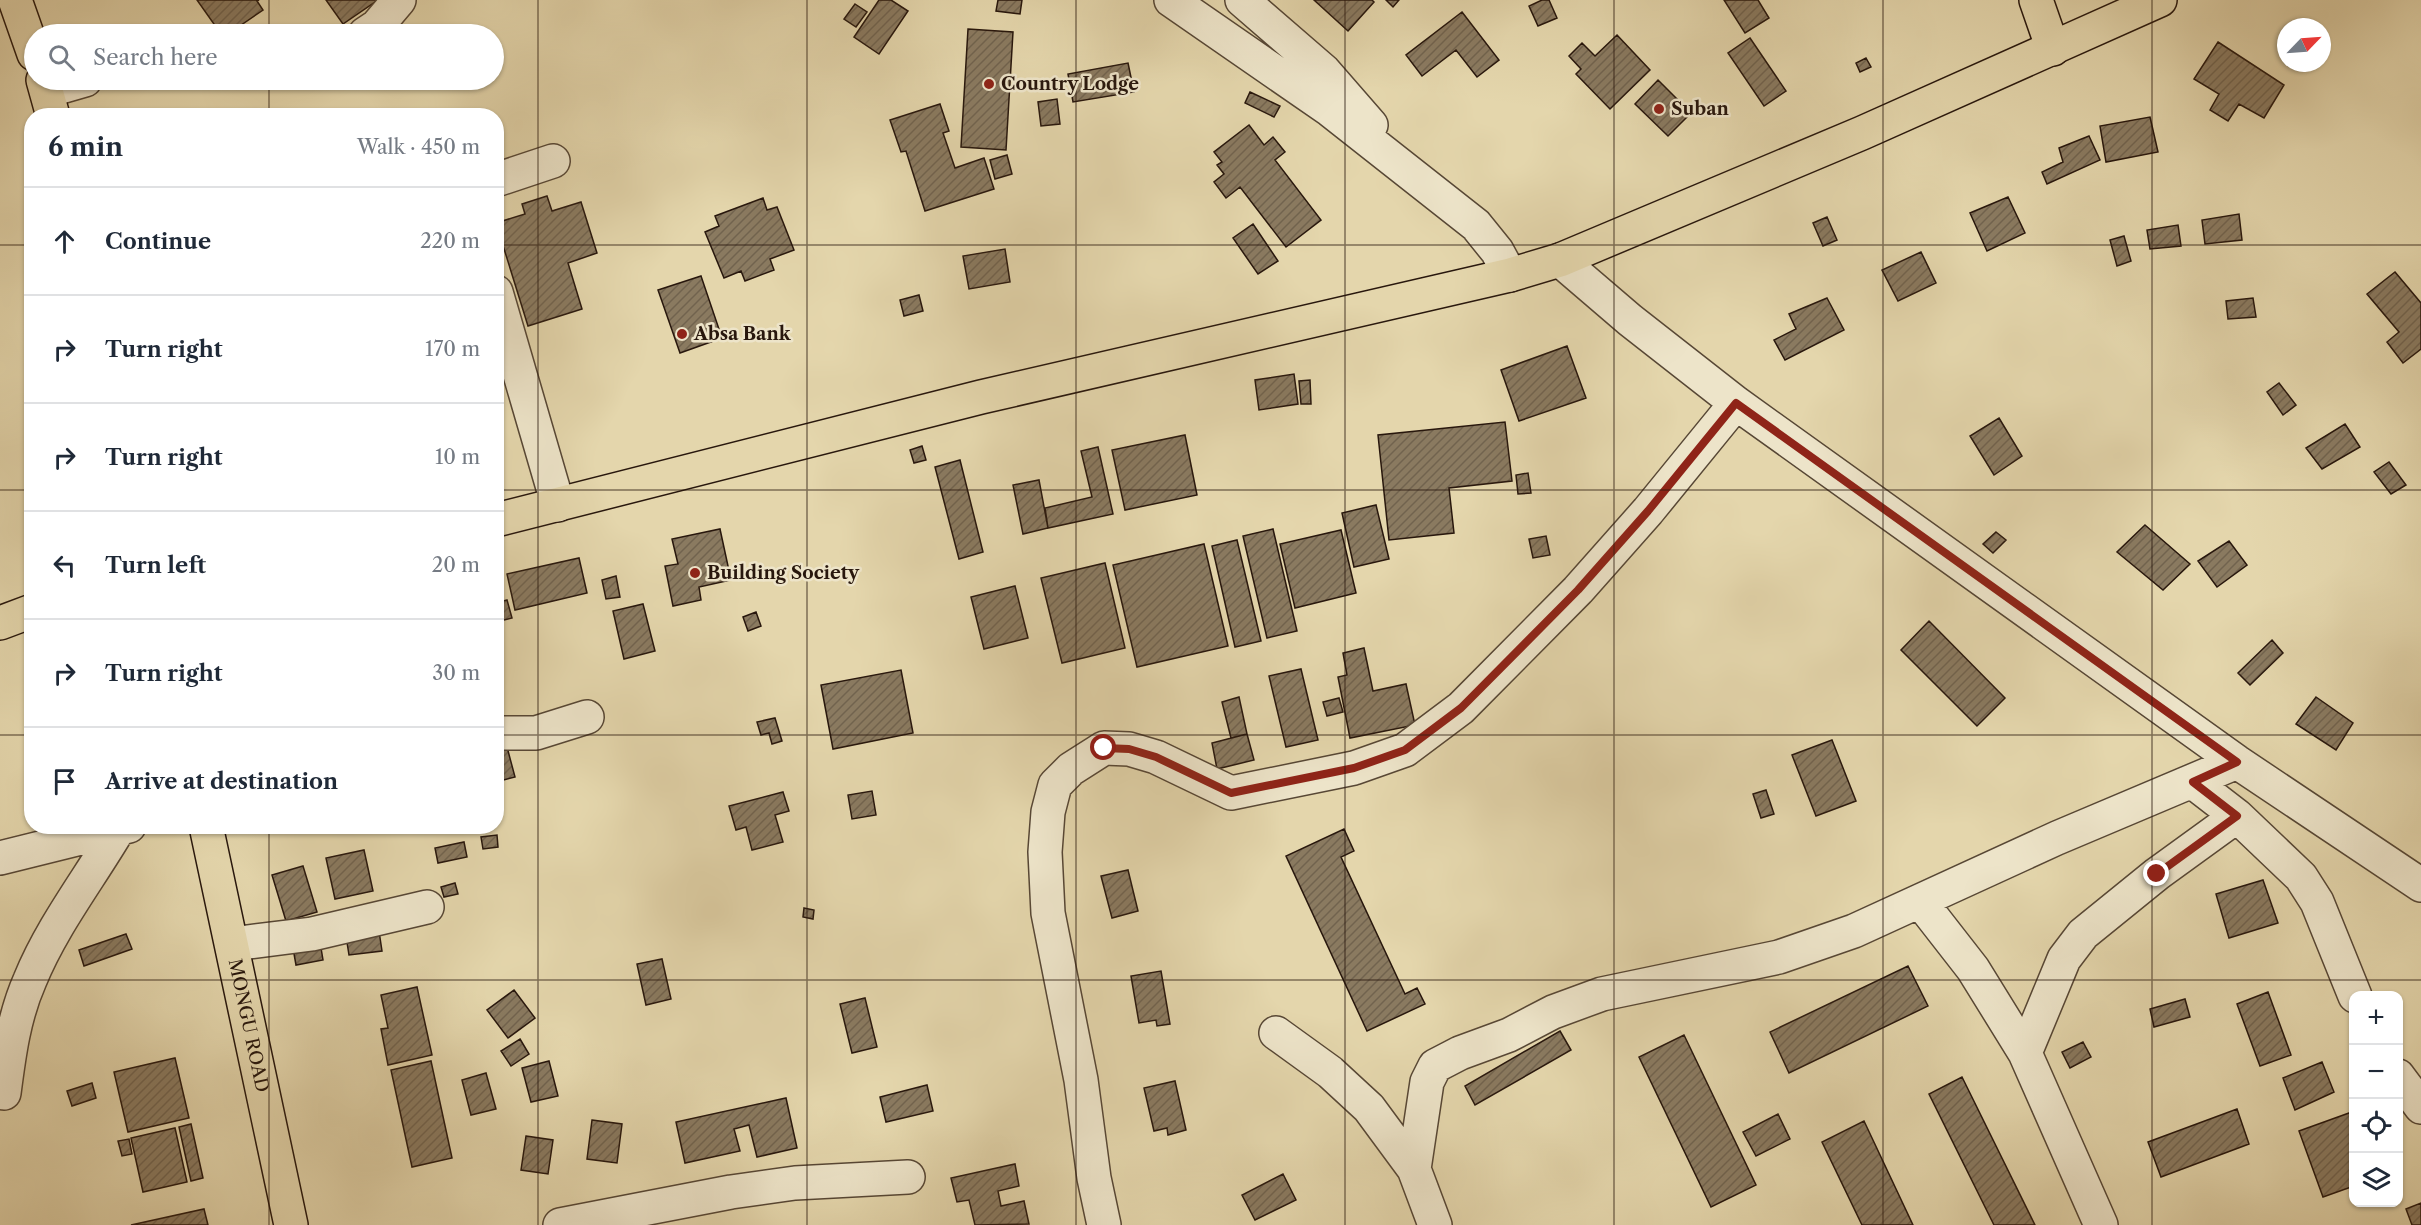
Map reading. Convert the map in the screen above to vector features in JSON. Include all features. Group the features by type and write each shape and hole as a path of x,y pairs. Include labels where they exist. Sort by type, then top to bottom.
{"main road":[{"path":"15,0 24,26"},
{"path":"2036,0 2053,49"},
{"path":"504,518 981,397 1510,275 1560,260 2053,49 2160,0"},
{"name":"MONGU ROAD","path":"208,834 291,1225"}],"street":[{"path":"379,24 399,0"},
{"path":"1171,0 1330,110 1476,225 1497,251 1510,275"},
{"path":"1242,0 1324,71 1375,129 1390,157"},
{"path":"504,177 553,161"},
{"path":"1560,260 1630,320 1736,403 2237,762 2421,885"},
{"path":"504,319 558,505"},
{"path":"1104,1225 1094,1179 1082,1080 1048,914 1045,852 1048,812 1055,785 1088,755 1104,748 1129,749 1156,757 1231,793 1354,768 1405,750 1461,708 1578,590 1648,511 1736,403"},
{"path":"504,733 536,733 587,717"},
{"path":"1414,1169 1427,1082 1435,1066 1460,1053 1501,1039 1553,1012 1602,994 1779,957 1854,931 2056,838 2237,762"},
{"path":"2193,782 2237,816 2301,877 2316,902 2353,991"},
{"path":"2025,1053 2064,959 2083,934 2157,874 2237,816"},
{"path":"0,858 96,834"},
{"path":"4,1093 12,1036 29,981 50,937 119,834"},
{"path":"1920,901 1973,969 2025,1053 2101,1225"},
{"path":"232,944 312,934 427,907"},
{"path":"1276,1033 1330,1071 1369,1108 1414,1169 1435,1225"},
{"path":"2403,1083 2421,1107"},
{"path":"560,1225 795,1183 908,1177"}],"building":[{"path":"197,0 259,0 257,1 263,10 243,24 214,24"},
{"path":"326,0 378,0 343,24"},
{"path":"879,0 891,0 908,11 879,54 854,37"},
{"path":"998,0 1022,0 1020,14 996,11"},
{"path":"1314,0 1372,0 1374,2 1348,31"},
{"path":"1386,0 1399,0 1393,7"},
{"path":"1542,0 1549,0 1557,18 1538,26 1529,6"},
{"path":"1724,0 1758,0 1769,18 1745,33"},
{"path":"855,4 867,12 856,27 844,19"},
{"path":"1462,12 1499,60 1477,77 1456,50 1422,76 1406,55"},
{"path":"968,29 1013,32 1006,150 961,147"},
{"path":"1617,35 1650,70 1610,109 1576,74 1581,69 1569,56 1582,43 1595,56"},
{"path":"1750,38 1786,91 1764,106 1728,53"},
{"path":"2218,42 2284,85 2264,118 2239,104 2228,121 2210,110 2219,94 2194,79"},
{"path":"1866,58 1871,67 1860,72 1856,63"},
{"path":"1128,63 1134,92 1073,102 1068,74"},
{"path":"1658,80 1691,113 1668,136 1635,104"},
{"path":"1250,92 1280,106 1274,117 1245,103"},
{"path":"1057,99 1060,124 1041,126 1038,102"},
{"path":"940,104 949,131 943,133 955,168 984,158 994,189 925,211 906,151 901,152 890,120"},
{"path":"2150,117 2158,152 2106,162 2100,126"},
{"path":"1249,125 1264,145 1273,137 1285,152 1275,160 1321,220 1286,247 1240,187 1226,198 1214,182 1224,174 1217,165 1222,162 1214,152"},
{"path":"2089,136 2100,160 2047,184 2042,172 2063,162 2059,148"},
{"path":"1007,155 1012,174 995,179 990,160"},
{"path":"547,196 552,211 581,202 597,253 568,263 582,309 528,326 504,249 504,221 525,214 522,204"},
{"path":"2008,197 2025,233 1987,251 1970,213"},
{"path":"763,198 767,210 777,207 794,250 770,259 774,270 745,281 741,271 724,278 705,232 719,226 715,216"},
{"path":"2239,214 2242,240 2205,244 2202,220"},
{"path":"1827,217 1837,240 1823,246 1813,223"},
{"path":"1253,224 1278,261 1258,274 1233,238"},
{"path":"2178,225 2181,246 2150,249 2147,230"},
{"path":"2124,236 2131,261 2117,266 2110,240"},
{"path":"1005,249 1010,282 969,289 963,256"},
{"path":"1921,252 1936,283 1898,301 1882,270"},
{"path":"2395,272 2421,303 2421,349 2403,363 2387,342 2399,332 2367,294"},
{"path":"701,276 722,338 680,353 658,290"},
{"path":"919,295 923,311 904,316 900,300"},
{"path":"1827,298 1844,330 1785,360 1774,340 1796,329 1789,314"},
{"path":"2253,298 2256,317 2228,319 2226,301"},
{"path":"1567,346 1586,398 1519,421 1501,370"},
{"path":"1294,374 1298,404 1259,410 1255,380"},
{"path":"1310,380 1311,404 1301,404 1299,381"},
{"path":"2279,383 2296,405 2283,415 2267,392"},
{"path":"1999,418 2022,456 1994,475 1970,436"},
{"path":"1505,422 1512,481 1449,488 1454,533 1389,540 1378,435"},
{"path":"2345,424 2360,447 2322,469 2306,448"},
{"path":"1185,435 1197,495 1125,510 1112,450"},
{"path":"922,446 926,460 914,463 910,450"},
{"path":"1098,447 1113,514 1048,528 1045,508 1092,497 1081,451"},
{"path":"960,460 983,552 959,559 935,467"},
{"path":"2389,462 2406,485 2391,494 2374,472"},
{"path":"1528,473 1531,493 1518,494 1516,475"},
{"path":"1039,480 1048,528 1023,534 1013,485"},
{"path":"1376,505 1389,559 1354,567 1342,513"},
{"path":"2145,525 2190,564 2163,590 2117,552"},
{"path":"720,529 731,580 699,587 701,600 673,606 665,566 678,564 672,539"},
{"path":"1273,529 1297,631 1267,638 1243,536"},
{"path":"1341,530 1356,593 1295,608 1280,544"},
{"path":"1996,532 2006,540 1993,553 1983,544"},
{"path":"1546,536 1550,555 1533,558 1529,539"},
{"path":"1237,540 1261,641 1235,647 1212,546"},
{"path":"2229,541 2247,565 2217,587 2198,561"},
{"path":"1204,544 1228,646 1137,667 1113,565"},
{"path":"579,558 587,593 515,610 507,574"},
{"path":"1105,563 1125,648 1062,663 1041,578"},
{"path":"616,576 620,597 606,599 602,580"},
{"path":"1015,586 1028,638 984,649 971,597"},
{"path":"507,600 512,618 504,620 504,601"},
{"path":"643,604 655,651 624,659 613,611"},
{"path":"756,612 761,626 748,631 743,617"},
{"path":"1929,621 2005,698 1977,726 1901,650"},
{"path":"2272,640 2283,653 2250,685 2238,673"},
{"path":"1364,648 1373,691 1406,684 1415,725 1350,738 1338,677 1347,675 1343,653"},
{"path":"1301,669 1318,740 1286,747 1269,676"},
{"path":"901,670 913,733 833,749 821,685"},
{"path":"1239,697 1247,734 1231,738 1222,702"},
{"path":"2316,697 2353,723 2336,750 2296,724"},
{"path":"1339,698 1343,712 1327,716 1323,702"},
{"path":"775,718 782,741 772,744 769,733 761,735 757,722"},
{"path":"1247,734 1254,760 1217,769 1212,743"},
{"path":"1832,740 1856,801 1816,816 1792,755"},
{"path":"507,747 515,777 504,780 504,748"},
{"path":"1766,790 1774,814 1761,818 1753,794"},
{"path":"872,791 876,815 852,819 848,795"},
{"path":"783,792 789,811 775,815 783,842 752,850 746,827 736,830 729,806"},
{"path":"1344,829 1354,851 1341,857 1405,994 1417,988 1425,1004 1367,1031 1286,856"},
{"path":"497,835 498,847 483,849 481,837"},
{"path":"464,842 467,857 438,863 435,848"},
{"path":"364,850 373,891 335,899 326,858"},
{"path":"303,866 317,912 286,921 272,875"},
{"path":"1128,870 1138,911 1112,918 1101,876"},
{"path":"2263,880 2278,923 2229,938 2216,894"},
{"path":"455,883 458,894 444,897 441,887"},
{"path":"804,908 814,910 813,919 803,917"},
{"path":"379,931 382,951 349,955 346,936"},
{"path":"126,934 132,949 84,966 79,950"},
{"path":"320,942 323,960 296,965 293,948"},
{"path":"662,959 671,999 646,1005 637,964"},
{"path":"1908,966 1928,1006 1789,1073 1770,1032"},
{"path":"1161,971 1170,1024 1157,1026 1156,1020 1139,1023 1131,976"},
{"path":"417,987 432,1055 388,1065 381,1029 388,1028 381,995"},
{"path":"514,990 535,1018 508,1038 487,1010"},
{"path":"2268,992 2291,1055 2260,1066 2237,1004"},
{"path":"865,998 877,1047 852,1053 840,1004"},
{"path":"2185,999 2190,1017 2154,1027 2150,1009"},
{"path":"1560,1031 1571,1050 1475,1105 1465,1086"},
{"path":"1684,1035 1756,1185 1711,1207 1639,1057"},
{"path":"520,1039 529,1054 511,1066 501,1051"},
{"path":"2083,1042 2091,1057 2070,1068 2062,1052"},
{"path":"175,1058 189,1118 128,1132 114,1072"},
{"path":"431,1061 452,1158 412,1167 391,1070"},
{"path":"549,1061 558,1096 531,1102 522,1068"},
{"path":"2322,1062 2334,1092 2295,1110 2283,1078"},
{"path":"486,1073 496,1109 471,1115 462,1080"},
{"path":"1962,1077 2035,1225 1994,1225 1929,1094"},
{"path":"1175,1081 1186,1130 1168,1135 1167,1128 1154,1131 1144,1088"},
{"path":"92,1083 96,1098 72,1106 67,1091"},
{"path":"927,1085 933,1111 886,1122 880,1097"},
{"path":"786,1098 797,1148 757,1157 749,1125 734,1129 740,1151 685,1163 676,1122"},
{"path":"2237,1109 2249,1144 2161,1177 2148,1142"},
{"path":"2349,1113 2349,1188 2323,1197 2299,1131"},
{"path":"1778,1114 1790,1139 1756,1156 1743,1132"},
{"path":"592,1120 622,1124 617,1163 587,1159"},
{"path":"1864,1121 1913,1225 1862,1225 1822,1142"},
{"path":"191,1124 203,1178 191,1181 179,1127"},
{"path":"175,1128 187,1182 143,1192 131,1138"},
{"path":"526,1136 553,1140 548,1174 521,1170"},
{"path":"129,1139 132,1154 122,1156 118,1141"},
{"path":"1015,1164 1019,1186 998,1191 1001,1206 1024,1201 1029,1224 975,1225 969,1200 957,1202 951,1178"},
{"path":"1283,1174 1296,1200 1255,1220 1242,1195"},
{"path":"2421,1203 2421,1225 2412,1225 2406,1209"},
{"path":"204,1209 208,1225 131,1225"}],"place":[{"name":"Country Lodge","path":"989,84"},
{"name":"Suban","path":"1659,109"},
{"name":"Absa Bank","path":"682,334"},
{"name":"Building Society","path":"695,573"}],"route":[{"path":"1104,748 1129,749 1156,757 1231,793 1354,768 1405,750 1430,734 1461,708 1487,679 1578,590 1648,511 1736,403 2237,762 2193,782 2237,816 2157,874"}]}
